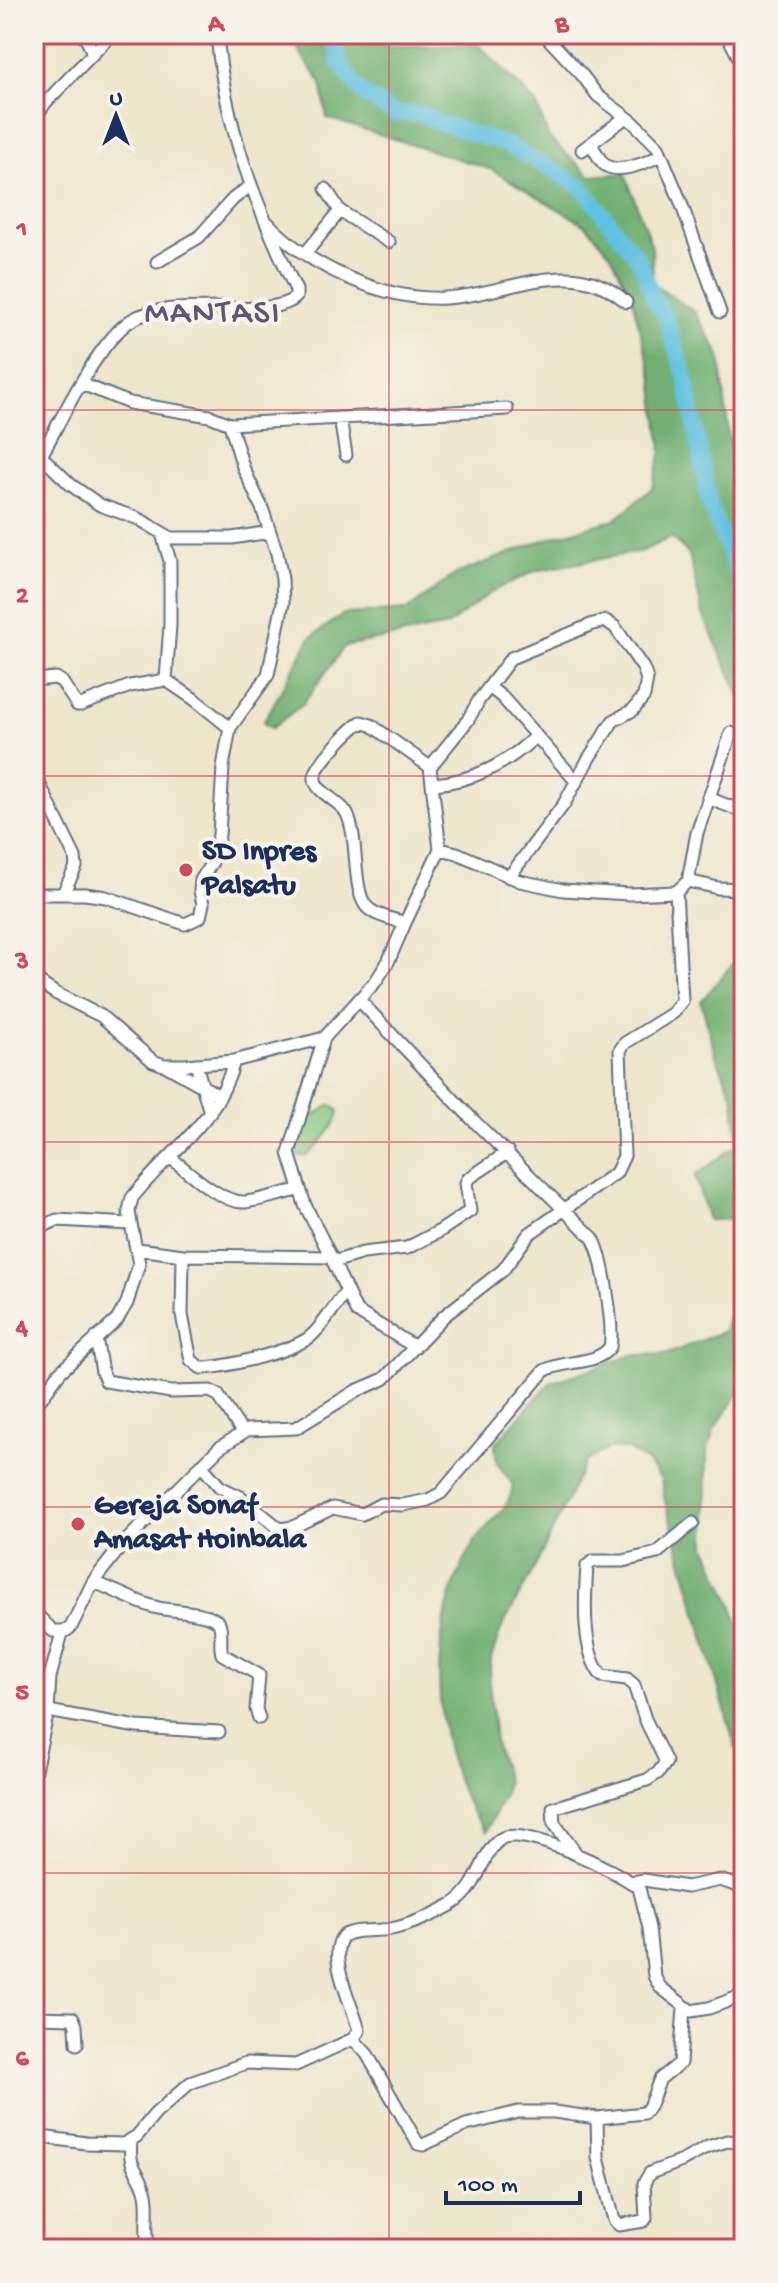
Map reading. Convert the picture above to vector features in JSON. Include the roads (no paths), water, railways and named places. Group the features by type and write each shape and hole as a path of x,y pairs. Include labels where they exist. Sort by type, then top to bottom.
{"street":[{"path":"84,34 93,53"},
{"path":"34,119 46,102 112,34"},
{"path":"34,469 82,384 113,338 129,322 144,313 170,308 248,308 294,300 296,290 260,213 231,128 217,34"},
{"path":"544,34 594,92 654,143 680,200 720,312"},
{"path":"727,34 741,51 744,68"},
{"path":"626,117 586,147 609,167 629,167 661,155"},
{"path":"157,262 199,237 233,199 250,186"},
{"path":"326,189 340,211 389,242"},
{"path":"305,254 340,211"},
{"path":"260,213 283,238 335,272 413,297 462,297 566,276 589,279 626,302"},
{"path":"82,384 129,403 210,416 230,424 507,409"},
{"path":"340,418 346,455"},
{"path":"34,894 106,897 185,924 200,917 203,904 201,880 212,862 219,835 223,767 230,728 261,686 273,660 283,603 280,565 230,424"},
{"path":"41,456 71,485 100,505 139,519 162,534 183,540 232,538 270,532"},
{"path":"162,534 170,561 166,680"},
{"path":"430,767 468,720 506,664 520,654 593,624 606,621 615,627 643,668 647,679 646,690 638,705 613,721 556,816 509,877"},
{"path":"34,680 56,678 77,705 81,705 130,686 166,680 230,728"},
{"path":"489,687 502,697 576,781"},
{"path":"405,923 366,907 360,891 349,820 341,805 317,786 315,774 319,765 361,722 371,725 430,767 440,849 388,962 360,1001 324,1038 290,1146 290,1159 300,1190 346,1292 360,1315 415,1347"},
{"path":"440,849 457,853 509,877 563,890 629,894 676,892 688,881 697,833 731,733"},
{"path":"433,784 462,780 489,771 535,737"},
{"path":"34,773 75,857 76,867 63,893"},
{"path":"708,798 744,812"},
{"path":"688,881 718,888 744,889"},
{"path":"34,1775 48,1711 50,1677 62,1633 71,1627 93,1582 122,1545 201,1465 242,1432 302,1426 356,1391 384,1379 444,1316 503,1270 529,1234 612,1176 622,1163 621,1047 680,1005 682,993 676,892"},
{"path":"34,979 101,1016 141,1053 220,1096"},
{"path":"201,1465 220,1487 241,1497 280,1529 293,1527 333,1508 362,1514 381,1504 403,1505 438,1496 544,1371 558,1364 600,1357 610,1347 611,1328 598,1245 360,1001"},
{"path":"164,1065 234,1061 324,1038"},
{"path":"35,1404 60,1372 117,1320 127,1303 139,1264 129,1211 132,1198 210,1113 234,1061"},
{"path":"196,1064 210,1113"},
{"path":"138,1249 183,1255 332,1260 407,1248 470,1211 468,1179 508,1152"},
{"path":"171,1158 209,1188 235,1201 245,1202 300,1190"},
{"path":"34,1230 57,1220 131,1224"},
{"path":"183,1255 184,1326 191,1360 201,1368 234,1363 297,1344 313,1334 346,1292"},
{"path":"96,1338 106,1381 171,1392 210,1391 218,1395 242,1432"},
{"path":"575,1852 554,1823 553,1808 647,1780 658,1773 666,1762 645,1719 634,1685 627,1679 602,1676 596,1667 586,1623 587,1566 593,1561 623,1561 657,1553 693,1523"},
{"path":"93,1582 157,1608 196,1613 217,1621 222,1654 259,1675 256,1709 259,1718"},
{"path":"34,1612 50,1629 62,1633"},
{"path":"48,1711 137,1727 219,1732"},
{"path":"34,2136 107,2145 131,2141 185,2085 252,2063 296,2065 353,2039 359,2031 341,1974 338,1948 343,1936 401,1926 453,1904 477,1879 496,1841 502,1837 522,1836 575,1852 639,1888 643,1896 654,1976 660,1987 684,2008 691,2011 709,2008 744,1995"},
{"path":"631,1882 644,1880 687,1887 720,1880 744,1888"},
{"path":"353,2039 367,2054 420,2145 466,2125 518,2112 554,2112 597,2118 647,2111 660,2079 678,2065 683,2056 684,2008"},
{"path":"34,2017 73,2018 77,2044"},
{"path":"597,2118 598,2158 614,2220 619,2225 630,2225 646,2218 644,2183 650,2173 708,2147 727,2141 744,2143"},
{"path":"131,2141 131,2165 146,2192 145,2230 149,2249"}],"waterway":[{"path":"332,34 340,64 362,93 395,114 421,114 505,144 582,187 639,260 654,299 665,316 686,379 710,506 741,581 743,595"},
{"path":"743,595 738,619 744,660"}],"place":[{"name":"SD Inpres Palsatu","path":"186,870"},
{"name":"Gereja Sonaf Amasat Hoinbala","path":"78,1524"}],"district":[{"name":"MANTASI","path":"213,315"}]}
